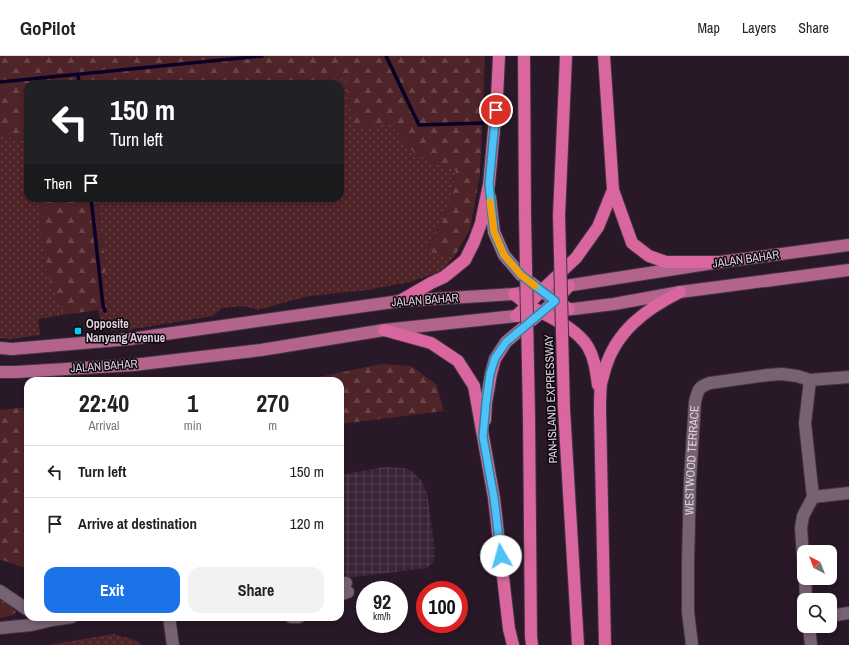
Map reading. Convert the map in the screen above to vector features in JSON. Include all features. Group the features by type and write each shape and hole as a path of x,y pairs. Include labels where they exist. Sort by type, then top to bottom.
{"highway":[{"path":"400,301 444,277 465,260 474,242 481,223 489,184 499,56"},
{"name":"PAN-ISLAND EXPRESSWAY","path":"524,56 524,217 529,416 532,645"},
{"name":"PAN-ISLAND EXPRESSWAY","path":"566,56 559,216 564,409 578,645"},
{"path":"604,56 613,190 632,243 649,256 666,262 720,262"},
{"path":"489,184 494,232 504,255 521,275 555,301 569,309"},
{"path":"516,316 576,258 598,227 613,190"},
{"path":"483,437 490,374 495,358 506,342 555,301 569,286"},
{"path":"605,645 600,403 601,384 613,348 624,332 653,307 680,292"},
{"path":"514,294 528,305 577,334 588,347 595,363 600,403"},
{"path":"384,330 431,343 458,361 474,386 494,498 509,629 513,645"}],"main road":[{"name":"JALAN BAHAR","path":"0,348 12,349 130,339 400,301 514,294 720,262 849,246"},
{"name":"JALAN BAHAR","path":"0,372 133,365 261,350 384,330 614,304 680,292 849,270"}],"street":[{"name":"WESTWOOD TERRACE","path":"692,645 688,612 690,480 695,402 698,392 702,386 710,383 768,375 782,374 810,380 849,377"},
{"path":"802,545 801,528 803,516 813,497 805,423 810,380"},
{"path":"813,497 849,494"},
{"path":"0,591 24,607"},
{"path":"837,615 849,613"},
{"path":"0,628 31,625 42,621"},
{"path":"170,621 173,645"},
{"path":"810,633 811,645"}],"shaded area":[{"path":"384,467 404,468 412,471 421,480 427,493 435,550 434,561 427,568 346,578 344,570 344,474"}],"green space":[{"path":"0,56 485,56 480,174 470,229 455,256 426,251 450,205 456,171 414,153 390,124 352,129 346,77 323,80 24,80 24,140 0,137"},
{"path":"346,77 390,124 414,153 432,162 456,170 450,205 426,251 455,256 440,272 410,282 368,290 309,296 258,310 245,306 222,308 213,316 127,330 111,330 102,325 98,310 106,268 98,202 344,202 344,80 323,80"},
{"path":"0,137 24,140 24,202 40,202 44,265 63,315 38,319 40,335 12,339 0,338"},
{"path":"40,202 98,202 106,269 98,310 63,315 44,265"},
{"path":"381,364 411,366 436,384 444,411 344,424 344,377 318,377"},
{"path":"24,407 24,568 0,560 0,410"},
{"path":"0,600 7,603 16,612 14,615 0,618"},
{"path":"113,634 135,640 142,645 49,645"}],"waterway":[{"path":"0,82 262,56"},
{"path":"386,56 419,125 483,123"},
{"path":"78,74 79,80"},
{"path":"91,202 103,306 105,311"}],"slow traffic":[{"path":"490,202 494,232 504,255 521,275 535,286"}],"place":[{"name":"Opposite Nanyang Avenue","path":"78,331"}],"route":[{"path":"496,110 489,184 494,232 504,255 521,275 555,301 506,342 495,358 490,374 483,437 494,498 501,556"}]}
